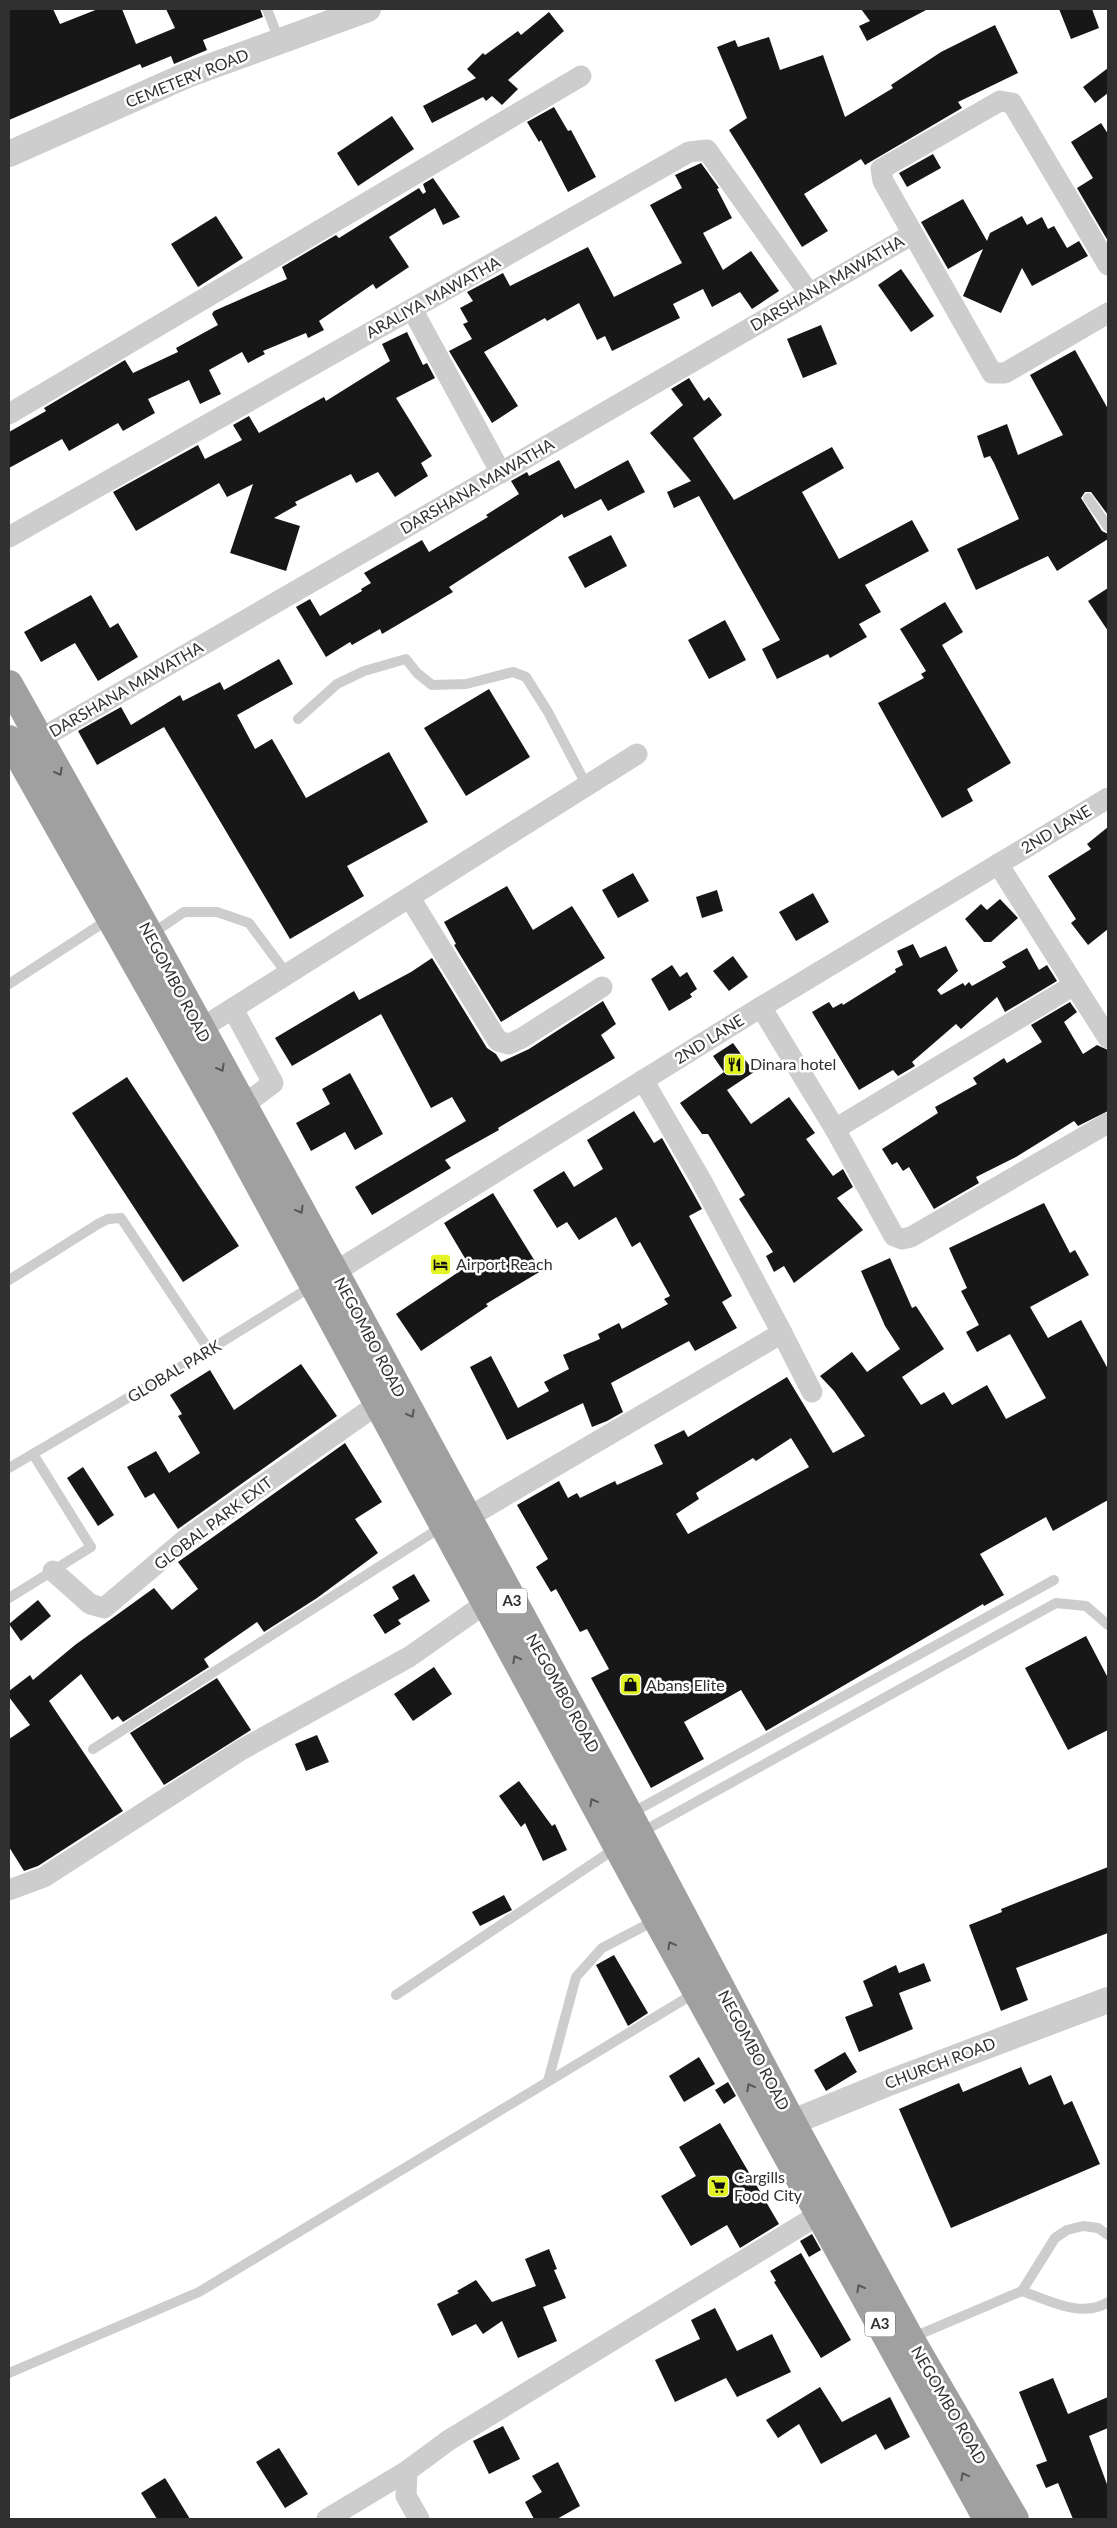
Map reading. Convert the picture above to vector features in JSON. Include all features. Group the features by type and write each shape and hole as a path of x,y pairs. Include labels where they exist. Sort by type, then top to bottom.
{"highway":[{"name":"NEGOMBO ROAD","path":"9,684 150,935 200,1029 233,1113"},
{"name":"NEGOMBO ROAD","path":"9,739 109,919 233,1113 455,1522 629,1832 783,2126 820,2214 987,2519"},
{"name":"NEGOMBO ROAD","path":"324,1278 378,1404 455,1522 486,1603 629,1832 657,1920 697,1992 783,2126 910,2338 1015,2519"}],"street":[{"name":"CEMETERY ROAD","path":"9,154 187,75 280,42 352,11"},
{"path":"9,414 581,76"},
{"path":"1108,265 1012,103 1000,101 881,170 883,181 992,373 1006,374 1108,313"},
{"name":"ARALIYA MAWATHA","path":"9,537 689,152 707,150 809,293"},
{"name":"DARSHANA MAWATHA","path":"40,739 913,234"},
{"path":"412,309 501,473"},
{"path":"200,1029 637,754"},
{"name":"2ND LANE","path":"324,1278 761,1007 1108,798"},
{"path":"998,864 1108,1038"},
{"path":"410,898 498,1041 509,1044 522,1038 602,987"},
{"path":"835,1129 1074,984"},
{"path":"761,1007 835,1129 894,1236 902,1239 911,1237 1108,1123"},
{"path":"233,1009 273,1083 233,1113"},
{"path":"643,1080 701,1180 812,1392"},
{"path":"455,1522 782,1333"},
{"name":"GLOBAL PARK EXIT","path":"52,1571 90,1604 104,1608 187,1538 378,1404"},
{"path":"9,1890 44,1877 241,1750 409,1657 486,1603"},
{"name":"CHURCH ROAD","path":"783,2126 890,2082 1108,2000"},
{"path":"327,2519 407,2471 449,2440 820,2214"},
{"path":"407,2471 406,2496 420,2519"}],"lane":[{"path":"267,9 280,42"},
{"path":"1088,498 1108,527"},
{"path":"298,719 336,684 364,670 406,659 417,673 432,685 466,684 513,672 526,677 548,712 587,786"},
{"path":"150,935 184,912 217,912 249,923 287,974"},
{"path":"9,984 109,919"},
{"path":"9,1280 98,1224 108,1219 121,1218 209,1350"},
{"name":"GLOBAL PARK","path":"9,1468 209,1350 324,1278"},
{"path":"9,1598 91,1547 32,1454"},
{"path":"93,1749 455,1522"},
{"path":"396,1994 629,1832 1054,1580"},
{"path":"629,1832 1056,1603 1086,1606 1108,1625"},
{"path":"548,2081 576,1977 602,1948 657,1920"},
{"path":"9,2373 199,2292 697,1992"},
{"path":"910,2338 1022,2291 1055,2238 1067,2230 1083,2226 1098,2228 1108,2235"},
{"path":"1022,2291 1084,2310 1102,2306 1108,2302"}],"building":[{"path":"9,9 53,9 60,24 98,9 122,9 136,44 175,28 166,9 260,9 263,17 203,40 207,50 174,64 171,56 142,68 140,64 9,120"},
{"path":"861,9 928,9 867,41 859,26 870,21"},
{"path":"1059,9 1092,9 1099,28 1071,39"},
{"path":"549,12 564,31 508,80 518,89 502,105 492,96 486,101 483,97 432,123 423,106 476,78 467,69 483,53 485,55 518,31 521,35"},
{"path":"995,25 1018,73 958,102 962,108 865,165 861,159 804,194 828,231 802,247 729,130 747,118 717,47 735,40 738,47 769,37 780,70 823,55 845,117 893,88 891,85 941,52"},
{"path":"1108,68 1108,93 1095,103 1083,87"},
{"path":"554,107 568,131 571,130 596,177 568,192 541,140 539,142 527,122"},
{"path":"392,116 414,149 358,186 337,153"},
{"path":"1101,123 1108,134 1108,241 1077,188 1093,178 1071,142"},
{"path":"933,154 941,168 907,187 899,173"},
{"path":"701,163 719,188 717,189 732,218 703,233 723,270 751,251 779,291 752,309 740,292 712,307 703,289 673,304 680,318 612,351 605,336 597,340 579,303 547,321 545,318 484,352 518,406 492,423 449,351 472,339 463,324 468,322 460,308 473,301 467,292 503,273 510,286 588,247 614,297 682,263 650,205 682,188 675,175"},
{"path":"433,178 460,217 443,225 435,208 389,237 409,267 376,289 373,284 319,321 324,330 308,338 306,333 263,351 265,354 248,363 242,352 209,370 221,394 200,404 189,380 148,399 155,413 123,431 118,423 69,451 62,439 9,468 9,432 46,411 44,408 125,360 133,373 178,352 176,348 218,325 212,314 214,311 287,279 282,267 336,235 339,238 419,188 423,194 426,192 423,184"},
{"path":"963,199 987,241 990,233 1022,216 1027,225 1042,217 1048,229 1054,226 1067,248 1079,241 1088,256 1032,286 1022,268 1001,313 963,296 983,249 948,269 921,222"},
{"path":"216,216 243,258 198,287 171,244"},
{"path":"901,269 934,316 911,332 878,285"},
{"path":"821,325 837,364 803,378 787,339"},
{"path":"407,332 423,365 427,363 435,378 396,398 432,456 421,463 428,476 395,497 378,472 356,483 351,474 295,502 297,505 274,518 300,526 286,571 230,553 253,484 227,497 219,483 136,531 113,492 198,445 205,459 242,440 233,425 249,416 259,433 324,397 326,401 390,361 382,344"},
{"path":"1075,350 1108,409 1108,515 1091,492 1085,492 1081,498 1102,531 1108,534 1108,539 1057,571 1048,556 976,590 957,549 1019,519 990,456 984,458 977,436 1007,424 1018,455 1063,435 1030,375"},
{"path":"689,378 704,401 709,397 722,415 693,438 734,500 832,447 844,468 802,492 839,559 912,520 929,551 865,585 881,612 859,624 867,637 830,658 828,654 777,679 762,649 780,640 699,496 674,508 667,492 691,481 650,433 683,405 671,389"},
{"path":"559,460 575,489 628,460 645,492 608,511 601,499 564,518 562,514 449,587 453,592 382,634 380,629 352,645 350,642 326,657 296,607 310,599 320,616 362,591 361,589 371,583 364,573 422,540 429,552 488,517 486,515 519,494 511,481 527,472 529,476"},
{"path":"611,535 627,566 585,588 568,557"},
{"path":"1108,588 1108,631 1088,601"},
{"path":"91,595 110,628 118,623 138,657 98,681 75,643 41,662 24,632"},
{"path":"945,602 963,632 942,645 1011,763 967,789 973,801 942,818 878,703 924,678 921,674 926,671 900,629"},
{"path":"725,620 746,660 709,679 688,640"},
{"path":"279,659 293,684 237,715 255,749 272,739 306,798 389,752 428,822 347,866 364,896 290,939 164,727 97,765 78,731 121,707 131,725 180,695 183,701 220,682 224,690"},
{"path":"489,689 530,757 466,796 424,728"},
{"path":"1108,827 1108,929 1088,945 1071,923 1076,919 1048,876 1091,849 1087,844"},
{"path":"633,873 649,901 618,918 602,890"},
{"path":"507,886 533,930 572,906 605,958 501,1022 454,945 456,944 444,922"},
{"path":"717,890 723,911 702,918 696,897"},
{"path":"813,893 829,922 796,941 779,912"},
{"path":"1000,899 1018,918 991,942 984,942 965,919 981,904 987,910"},
{"path":"913,944 920,958 946,946 958,971 937,990 941,995 963,983 965,986 969,982 972,986 1006,967 1002,962 1027,948 1039,970 1047,965 1057,981 1005,1012 997,997 961,1029 956,1024 912,1062 915,1066 898,1076 893,1070 859,1090 812,1012 829,1002 833,1008 842,1003 843,1005 896,972 895,969 903,965 897,951"},
{"path":"733,956 748,977 729,991 713,971"},
{"path":"432,958 487,1048 496,1054 501,1062 529,1049 603,1001 616,1024 601,1035 615,1058 498,1128 499,1130 445,1160 451,1168 372,1215 355,1187 466,1121 452,1097 431,1108 381,1014 292,1066 275,1038 354,991 359,1000 411,972"},
{"path":"672,965 680,977 687,972 697,989 690,994 692,997 669,1011 651,979"},
{"path":"1070,1002 1077,1012 1064,1022 1083,1054 1097,1045 1108,1050 1108,1111 1078,1126 1074,1121 1016,1157 976,1177 979,1183 934,1209 909,1167 903,1171 897,1162 892,1165 882,1149 938,1113 935,1107 977,1084 973,1078 1004,1058 1007,1063 1042,1042 1031,1025"},
{"path":"733,1043 754,1072 727,1090 751,1124 789,1097 815,1133 806,1139 833,1176 843,1169 853,1187 837,1198 863,1230 794,1283 784,1266 774,1272 766,1256 773,1252 739,1199 745,1195 708,1134 702,1134 680,1103 724,1072 713,1056"},
{"path":"350,1073 383,1134 355,1150 345,1132 311,1151 296,1123 330,1104 322,1089"},
{"path":"127,1077 239,1246 183,1282 72,1113"},
{"path":"634,1111 654,1143 662,1138 702,1209 689,1216 732,1296 722,1302 737,1328 695,1351 689,1341 611,1383 623,1412 607,1421 592,1427 583,1403 507,1440 470,1367 491,1356 518,1408 549,1391 544,1382 569,1369 563,1355 600,1339 598,1334 619,1323 622,1329 668,1304 664,1299 670,1296 640,1242 632,1247 616,1217 579,1240 567,1222 557,1228 533,1190 564,1171 574,1187 603,1169 587,1140"},
{"path":"493,1193 541,1271 486,1304 488,1306 421,1351 396,1314 469,1265 444,1223"},
{"path":"1044,1203 1070,1253 1075,1250 1089,1275 1030,1307 1048,1338 1081,1320 1108,1369 1108,1500 1053,1531 1046,1517 980,1554 1004,1595 984,1606 983,1604 766,1731 741,1690 684,1722 704,1759 651,1788 591,1678 609,1669 587,1629 580,1632 556,1589 551,1592 536,1567 548,1559 517,1505 559,1481 568,1498 577,1493 580,1498 615,1481 617,1485 663,1464 654,1445 684,1430 688,1437 787,1377 833,1453 865,1436 834,1391 820,1376 852,1352 867,1372 900,1349 885,1326 861,1271 890,1258 912,1308 916,1306 944,1349 902,1377 921,1405 944,1392 952,1405 987,1385 1006,1419 1046,1398 1010,1334 977,1352 966,1332 979,1325 961,1291 967,1288 949,1248","holes":["791,1438 809,1467 688,1534 676,1514 699,1499 696,1493 753,1458 756,1461"]},
{"path":"301,1364 337,1416 178,1529 154,1493 145,1498 127,1467 156,1451 169,1473 200,1453 178,1416 182,1414 170,1395 210,1370 234,1410"},
{"path":"345,1443 382,1502 355,1519 378,1553 317,1598 264,1632 257,1622 204,1659 209,1667 123,1722 118,1716 112,1720 81,1674 49,1701 123,1811 38,1866 24,1871 9,1847 9,1739 30,1725 9,1697 9,1691 30,1675 33,1680 75,1645 154,1588 172,1610 198,1589 178,1562"},
{"path":"83,1467 114,1515 98,1526 67,1478"},
{"path":"414,1574 430,1601 398,1620 401,1624 385,1634 373,1615 399,1599 392,1587"},
{"path":"38,1600 51,1616 21,1641 9,1624"},
{"path":"1086,1636 1108,1678 1108,1730 1068,1750 1025,1668"},
{"path":"434,1667 452,1694 413,1721 394,1694"},
{"path":"217,1678 251,1730 164,1785 130,1733"},
{"path":"317,1735 329,1762 306,1771 295,1744"},
{"path":"519,1781 552,1826 555,1824 567,1850 543,1861 525,1823 521,1827 499,1796"},
{"path":"1108,1867 1108,1933 1016,1968 1028,2000 1001,2011 969,1925 1002,1912 1001,1909"},
{"path":"504,1895 512,1910 480,1926 472,1912"},
{"path":"614,1955 648,2013 628,2026 596,1965"},
{"path":"924,1963 931,1981 899,1993 913,2029 859,2052 845,2017 873,2006 863,1981 896,1965 899,1973"},
{"path":"845,2052 857,2072 826,2091 814,2070"},
{"path":"699,2057 715,2084 684,2102 669,2076"},
{"path":"1021,2067 1029,2085 1051,2075 1064,2105 1072,2101 1100,2164 951,2228 899,2109 959,2083 963,2092"},
{"path":"728,2082 736,2096 724,2104 715,2090"},
{"name":"Cargills Food City","path":"720,2123 779,2224 740,2248 727,2225 691,2246 661,2196 696,2176 679,2147"},
{"path":"812,2234 821,2250 809,2257 800,2241"},
{"path":"549,2249 557,2269 554,2270 566,2298 543,2307 557,2341 518,2358 502,2321 483,2334 476,2324 452,2336 437,2304 459,2293 457,2291 476,2280 492,2302 536,2286 525,2259"},
{"path":"801,2253 851,2340 821,2358 774,2282 776,2281 770,2271"},
{"path":"715,2308 737,2351 772,2334 791,2372 737,2397 726,2378 675,2402 655,2360 700,2339 691,2320"},
{"path":"1053,2378 1068,2414 1108,2397 1108,2428 1089,2436 1108,2487 1108,2519 1073,2519 1058,2483 1046,2488 1036,2465 1047,2461 1019,2392"},
{"path":"820,2387 842,2422 890,2397 910,2437 885,2450 876,2434 821,2464 799,2424 778,2438 766,2420"},
{"path":"503,2426 520,2459 489,2474 473,2441"},
{"path":"279,2448 308,2494 285,2508 256,2462"},
{"path":"558,2462 580,2506 557,2519 534,2519 525,2502 542,2492 532,2476"},
{"path":"165,2478 190,2519 157,2519 141,2493"}],"place":[{"name":"Dinara hotel","path":"734,1064"},
{"name":"Airport Reach","path":"440,1264"},
{"name":"Abans Elite","path":"630,1685"},
{"name":"Cargills Food City","path":"718,2186"}]}
